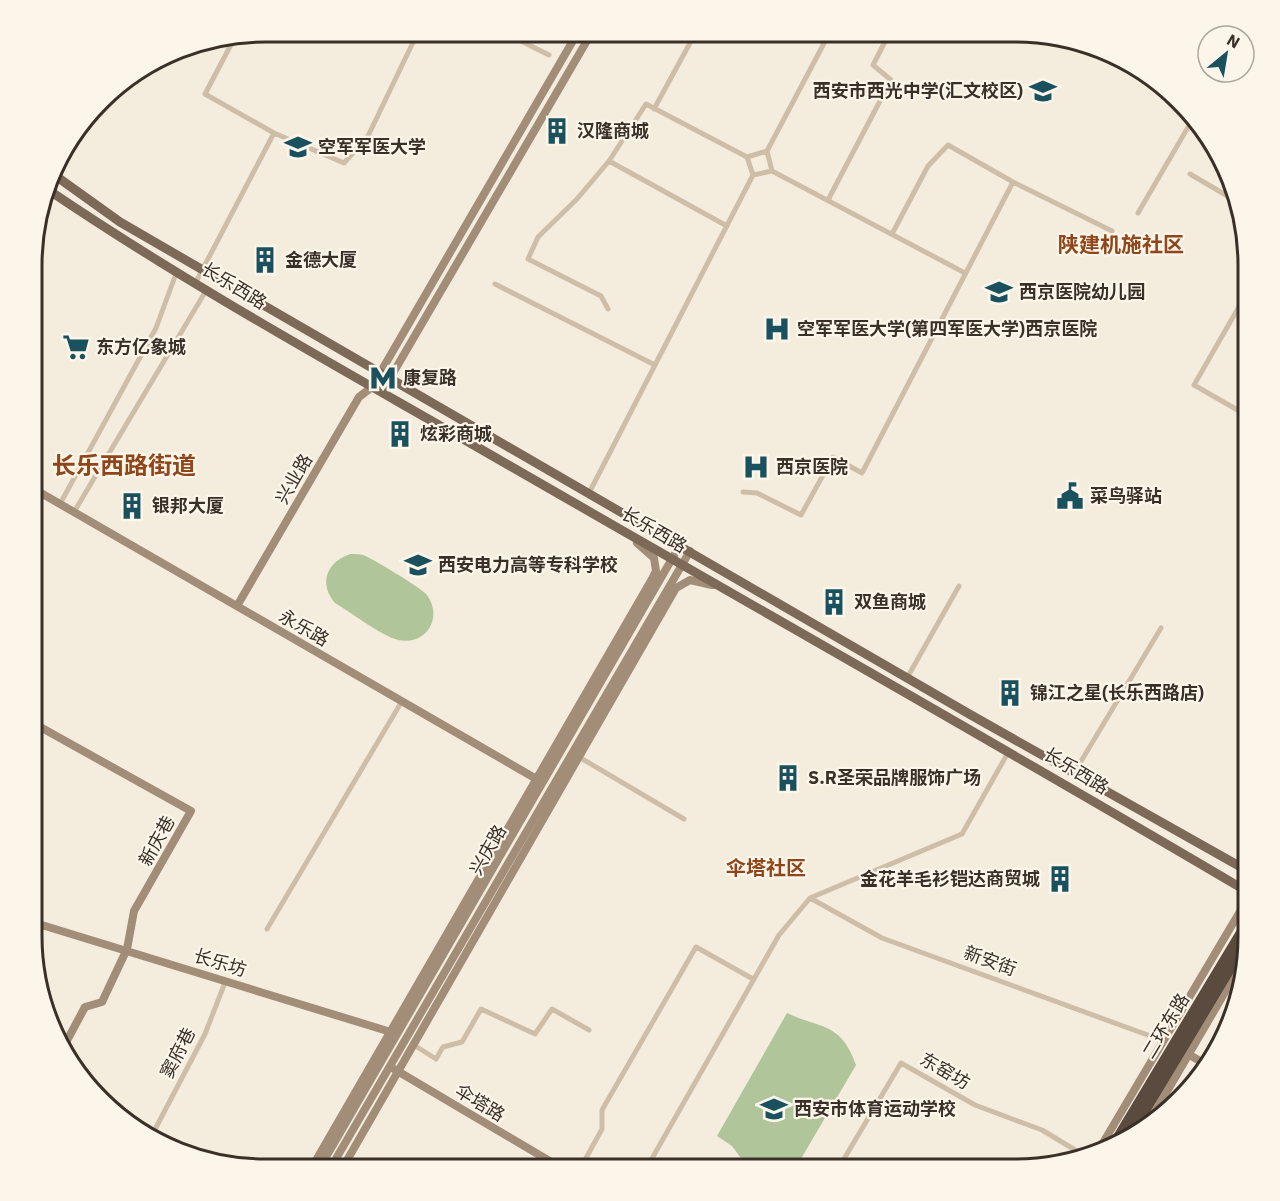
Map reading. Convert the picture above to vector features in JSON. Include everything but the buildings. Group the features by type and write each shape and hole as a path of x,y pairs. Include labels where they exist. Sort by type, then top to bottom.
{"highway":[{"name":"二环东路","path":"1122,1131 1238,938"},
{"name":"二环东路","path":"1139,1121 1237,957"}],"main road":[{"name":"长乐西路","path":"60,179 120,222 907,678 1238,865"},
{"name":"长乐西路","path":"54,193 121,238 372,387 1009,751 1238,886"}],"street":[{"path":"231,45 205,94 274,133 344,163 368,136 413,42"},
{"path":"523,42 549,55"},
{"path":"381,372 572,42"},
{"path":"382,392 586,42"},
{"path":"654,109 691,42"},
{"path":"772,171 767,151 825,42"},
{"path":"828,200 891,80 873,65 885,42"},
{"path":"608,309 601,296 528,259 537,237 577,199 609,161 646,104 747,157 767,151"},
{"path":"1138,213 1189,125"},
{"path":"196,282 274,133"},
{"path":"892,234 927,166 948,145 1013,182 1112,231"},
{"path":"589,493 753,175 747,157"},
{"path":"609,161 727,226"},
{"path":"753,175 772,171 965,273"},
{"path":"1190,174 1226,195"},
{"path":"743,492 757,492 801,515 833,457 862,473 1013,182"},
{"path":"60,504 156,328 177,271"},
{"path":"495,284 655,365"},
{"path":"74,512 207,290"},
{"path":"1238,308 1194,385 1238,410"},
{"name":"兴业路","path":"237,606 359,397 372,387 381,372"},
{"name":"永乐路","path":"42,494 556,790"},
{"path":"540,781 652,579 656,564 648,551 618,528"},
{"name":"兴庆路","path":"335,1159 386,1065 394,1033 680,545"},
{"name":"兴庆路","path":"325,1159 556,790 690,551"},
{"path":"348,1159 556,790 579,757 676,588 690,580 724,589"},
{"path":"907,678 960,586"},
{"path":"639,603 653,592"},
{"path":"1074,773 1161,628"},
{"path":"267,929 402,701"},
{"name":"新庆巷","path":"42,728 190,811 134,911 127,949 102,1002 85,1007 68,1039"},
{"path":"652,1159 778,935 810,898 962,834 1009,751"},
{"path":"579,757 684,819"},
{"name":"新安街","path":"810,898 882,938 1164,1041"},
{"path":"1105,1140 1238,915"},
{"name":"长乐坊","path":"42,925 127,949 394,1033"},
{"path":"586,1159 602,1129 602,1110 696,947 753,979"},
{"path":"1157,1108 1234,976"},
{"name":"窦府巷","path":"155,1130 206,1034 226,980"},
{"path":"414,1045 436,1059 443,1047 462,1042 481,1009 535,1034 552,1009 589,1030"},
{"path":"317,1159 394,1033"},
{"path":"1188,1054 1199,1061"},
{"name":"东窑坊","path":"844,1159 901,1063 975,1105 1042,1130 1075,1150"},
{"name":"伞塔路","path":"386,1065 546,1159"}],"green space":[{"path":"350,554 368,557 426,594 431,603 433,620 430,628 424,634 408,641 398,640 375,629 335,603 327,588 328,574 336,562"},
{"path":"787,1013 829,1029 844,1041 856,1065 801,1159 742,1159 732,1146 717,1136"}],"place":[{"name":"西安市西光中学(汇文校区)","path":"1043,91"},
{"name":"汉隆商城","path":"557,131"},
{"name":"空军军医大学","path":"298,147"},
{"name":"金德大厦","path":"265,260"},
{"name":"西京医院幼儿园","path":"999,292"},
{"name":"空军军医大学(第四军医大学)西京医院","path":"777,329"},
{"name":"东方亿象城","path":"76,347"},
{"name":"康复路","path":"383,378"},
{"name":"炫彩商城","path":"400,434"},
{"name":"西京医院","path":"756,467"},
{"name":"菜鸟驿站","path":"1070,496"},
{"name":"银邦大厦","path":"132,506"},
{"name":"西安电力高等专科学校","path":"418,565"},
{"name":"双鱼商城","path":"834,602"},
{"name":"锦江之星(长乐西路店)","path":"1010,693"},
{"name":"S.R圣荣品牌服饰广场","path":"788,778"},
{"name":"金花羊毛衫铠达商贸城","path":"1060,879"},
{"name":"西安市体育运动学校","path":"774,1109"}],"district":[{"name":"陕建机施社区","path":"1121,245"},
{"name":"长乐西路街道","path":"124,466"},
{"name":"伞塔社区","path":"766,868"}]}
